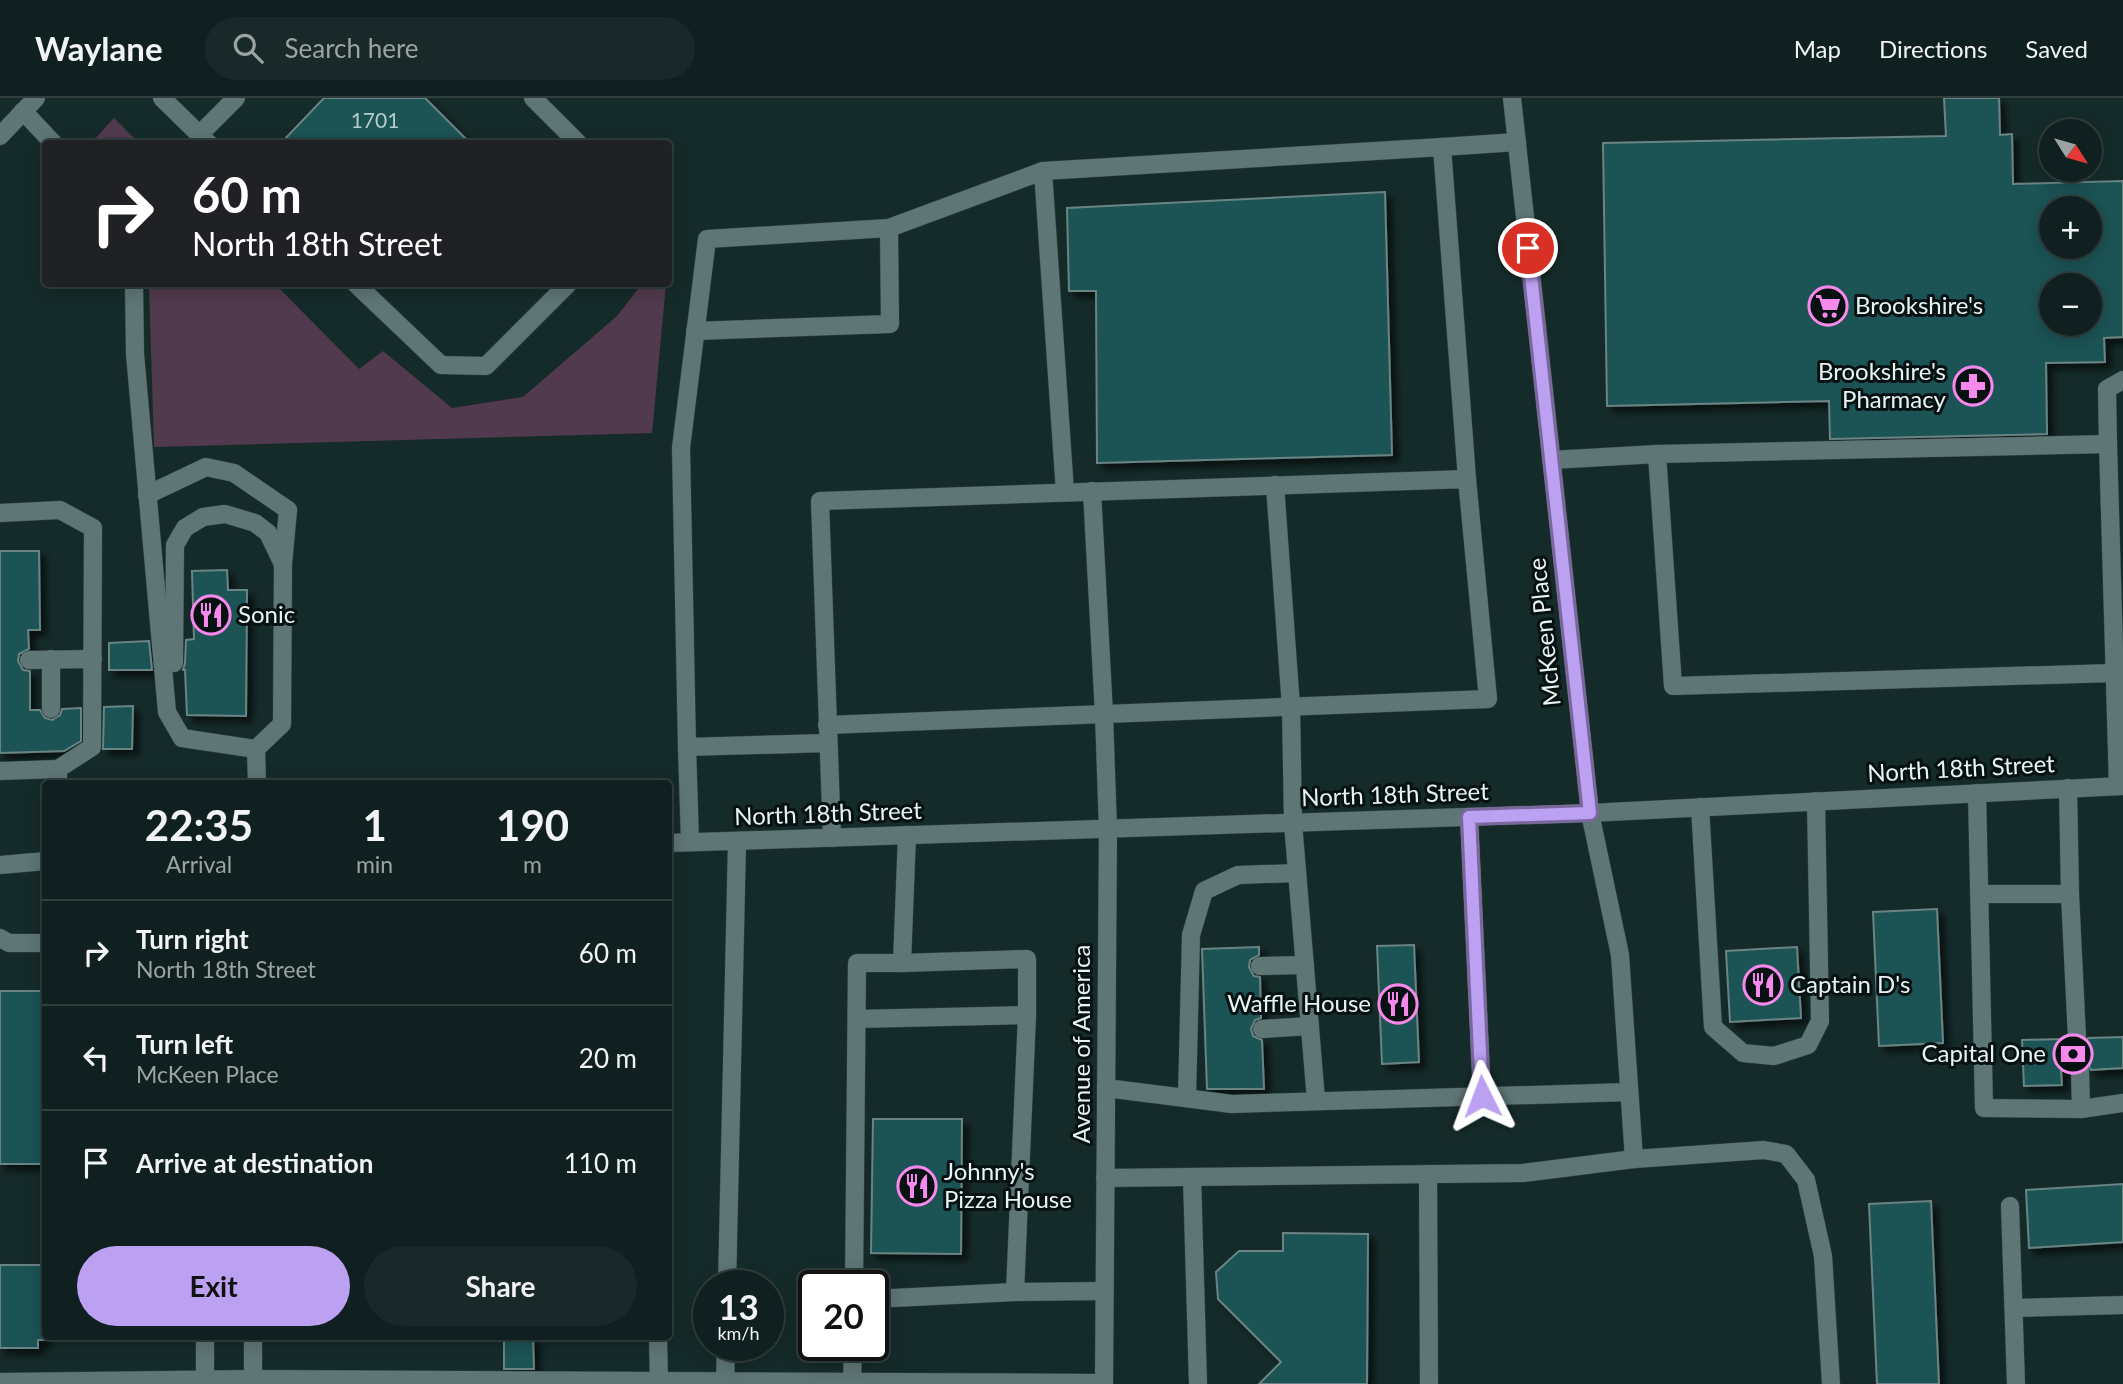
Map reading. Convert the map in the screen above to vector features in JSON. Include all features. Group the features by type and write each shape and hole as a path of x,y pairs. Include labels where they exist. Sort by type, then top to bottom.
{"street":[{"path":"162,98 205,139 236,98"},
{"path":"533,98 575,140"},
{"name":"McKeen Place","path":"1512,98 1590,813 1620,955 1634,1159"},
{"path":"0,136 29,105 51,140"},
{"path":"690,842 681,448 707,239 889,228 1043,171 1517,142"},
{"path":"687,747 1104,714 1488,699 1467,479 1442,147"},
{"path":"1043,171 1065,492"},
{"path":"695,331 890,324 889,228"},
{"path":"134,287 135,354 167,712 182,738 256,749"},
{"path":"359,287 441,365 486,366 565,287"},
{"path":"2120,786 2106,389 2123,380"},
{"path":"1551,460 1657,454 2108,444"},
{"path":"1657,454 1673,686 2118,673"},
{"path":"147,495 206,467 234,473 288,510 283,564 282,724 256,749 257,780"},
{"path":"832,838 820,500 1467,479"},
{"path":"1275,485 1291,707 1293,823 1316,1100"},
{"name":"Avenue of America","path":"1092,491 1108,830 1104,1383"},
{"path":"0,513 60,510 93,528 92,747 55,769 6,765"},
{"path":"177,729 173,640 175,545 185,528 203,517 225,514 255,523 268,533 283,564"},
{"path":"51,659 51,709"},
{"path":"29,660 93,659"},
{"name":"North 18th Street","path":"672,843 1590,813 2120,786"},
{"path":"2068,788 2077,1038"},
{"path":"1977,793 1984,1108 2081,1109 2123,1103"},
{"path":"1700,807 1713,1027 1743,1053 1774,1056 1808,1045 1820,1021 1816,801"},
{"path":"1469,817 1482,1096"},
{"path":"902,962 907,835"},
{"path":"727,1270 737,842"},
{"path":"0,865 42,861"},
{"path":"1187,1097 1197,1035 1196,970 1191,935 1204,891 1238,875 1297,873"},
{"path":"1979,894 2070,894"},
{"path":"0,938 9,943 42,943"},
{"path":"854,1270 857,963 1027,959 1015,1292"},
{"path":"1260,966 1305,965"},
{"path":"857,1019 1027,1014"},
{"path":"1262,1029 1310,1026"},
{"path":"2080,1070 2081,1109"},
{"path":"1106,1088 1232,1104 1629,1092"},
{"path":"1105,1178 1523,1173 1634,1159 1765,1150 1786,1154 1806,1180 1823,1256 1832,1384"},
{"path":"1428,1174 1429,1384"},
{"path":"1192,1177 1198,1384"},
{"path":"2010,1206 2016,1384"},
{"path":"889,1298 1104,1291"},
{"path":"2014,1308 2123,1305"},
{"path":"205,1340 205,1382"},
{"path":"253,1340 253,1382"},
{"path":"659,1340 659,1382"},
{"path":"725,1383 726,1361"},
{"path":"852,1382 853,1361"},
{"path":"0,1382 1104,1383"}],"shaded area":[{"path":"114,118 136,140 94,140"},
{"path":"149,287 278,287 359,369 383,351 452,408 523,397 617,316 640,287 666,287 652,433 154,447"}],"building":[{"path":"324,98 425,98 467,140 284,140"},
{"name":"Brookshire's","path":"1944,98 1999,98 2000,135 2012,134 2013,184 2123,181 2123,337 2104,338 2105,362 2046,363 2047,434 1830,439 1829,401 1607,406 1603,143 1946,136"},
{"path":"1385,192 1392,455 1097,463 1096,291 1069,291 1067,208"},
{"path":"0,551 39,551 40,630 28,630 29,649 19,654 18,661 23,670 30,671 30,710 40,710 45,718 52,720 60,715 62,709 81,708 81,741 64,751 0,753"},
{"path":"227,570 228,590 247,590 246,716 187,715 183,670 186,640 194,639 192,571"},
{"path":"149,641 152,670 109,670 109,643"},
{"path":"133,706 132,749 103,749 104,707"},
{"path":"1937,909 1943,1043 1879,1046 1873,912"},
{"name":"Waffle House","path":"1414,945 1419,1062 1382,1064 1377,946"},
{"path":"1259,947 1259,955 1250,960 1249,967 1254,976 1260,977 1261,1018 1255,1020 1251,1029 1253,1036 1262,1040 1264,1089 1207,1089 1202,949"},
{"name":"Captain D's","path":"1797,947 1801,1018 1730,1022 1726,951"},
{"path":"0,991 42,991 42,1164 0,1164"},
{"name":"Capital One","path":"2123,1037 2123,1068 2091,1070 2086,1060 2079,1059 2070,1064 2069,1070 2061,1071 2062,1085 2024,1086 2022,1040 2066,1039 2068,1045 2077,1049 2084,1047 2088,1038"},
{"name":"Johnny's Pizza House","path":"873,1119 962,1119 961,1254 871,1253"},
{"path":"2123,1184 2123,1242 2029,1248 2026,1190"},
{"path":"1931,1201 1939,1384 1877,1384 1869,1204"},
{"path":"1283,1233 1368,1234 1367,1384 1259,1384 1281,1362 1218,1299 1216,1272 1239,1251 1283,1251"},
{"path":"0,1265 42,1265 42,1340 38,1340 38,1348 0,1348"},
{"path":"504,1340 533,1340 534,1369 504,1369"}],"place":[{"name":"Brookshire's","path":"1828,306"},
{"name":"Brookshire's Pharmacy","path":"1973,386"},
{"name":"Sonic","path":"211,615"},
{"name":"Captain D's","path":"1763,985"},
{"name":"Waffle House","path":"1398,1004"},
{"name":"Capital One","path":"2073,1054"},
{"name":"Johnny's Pizza House","path":"917,1186"}],"route":[{"path":"1482,1096 1469,817 1590,813 1528,248"}]}
